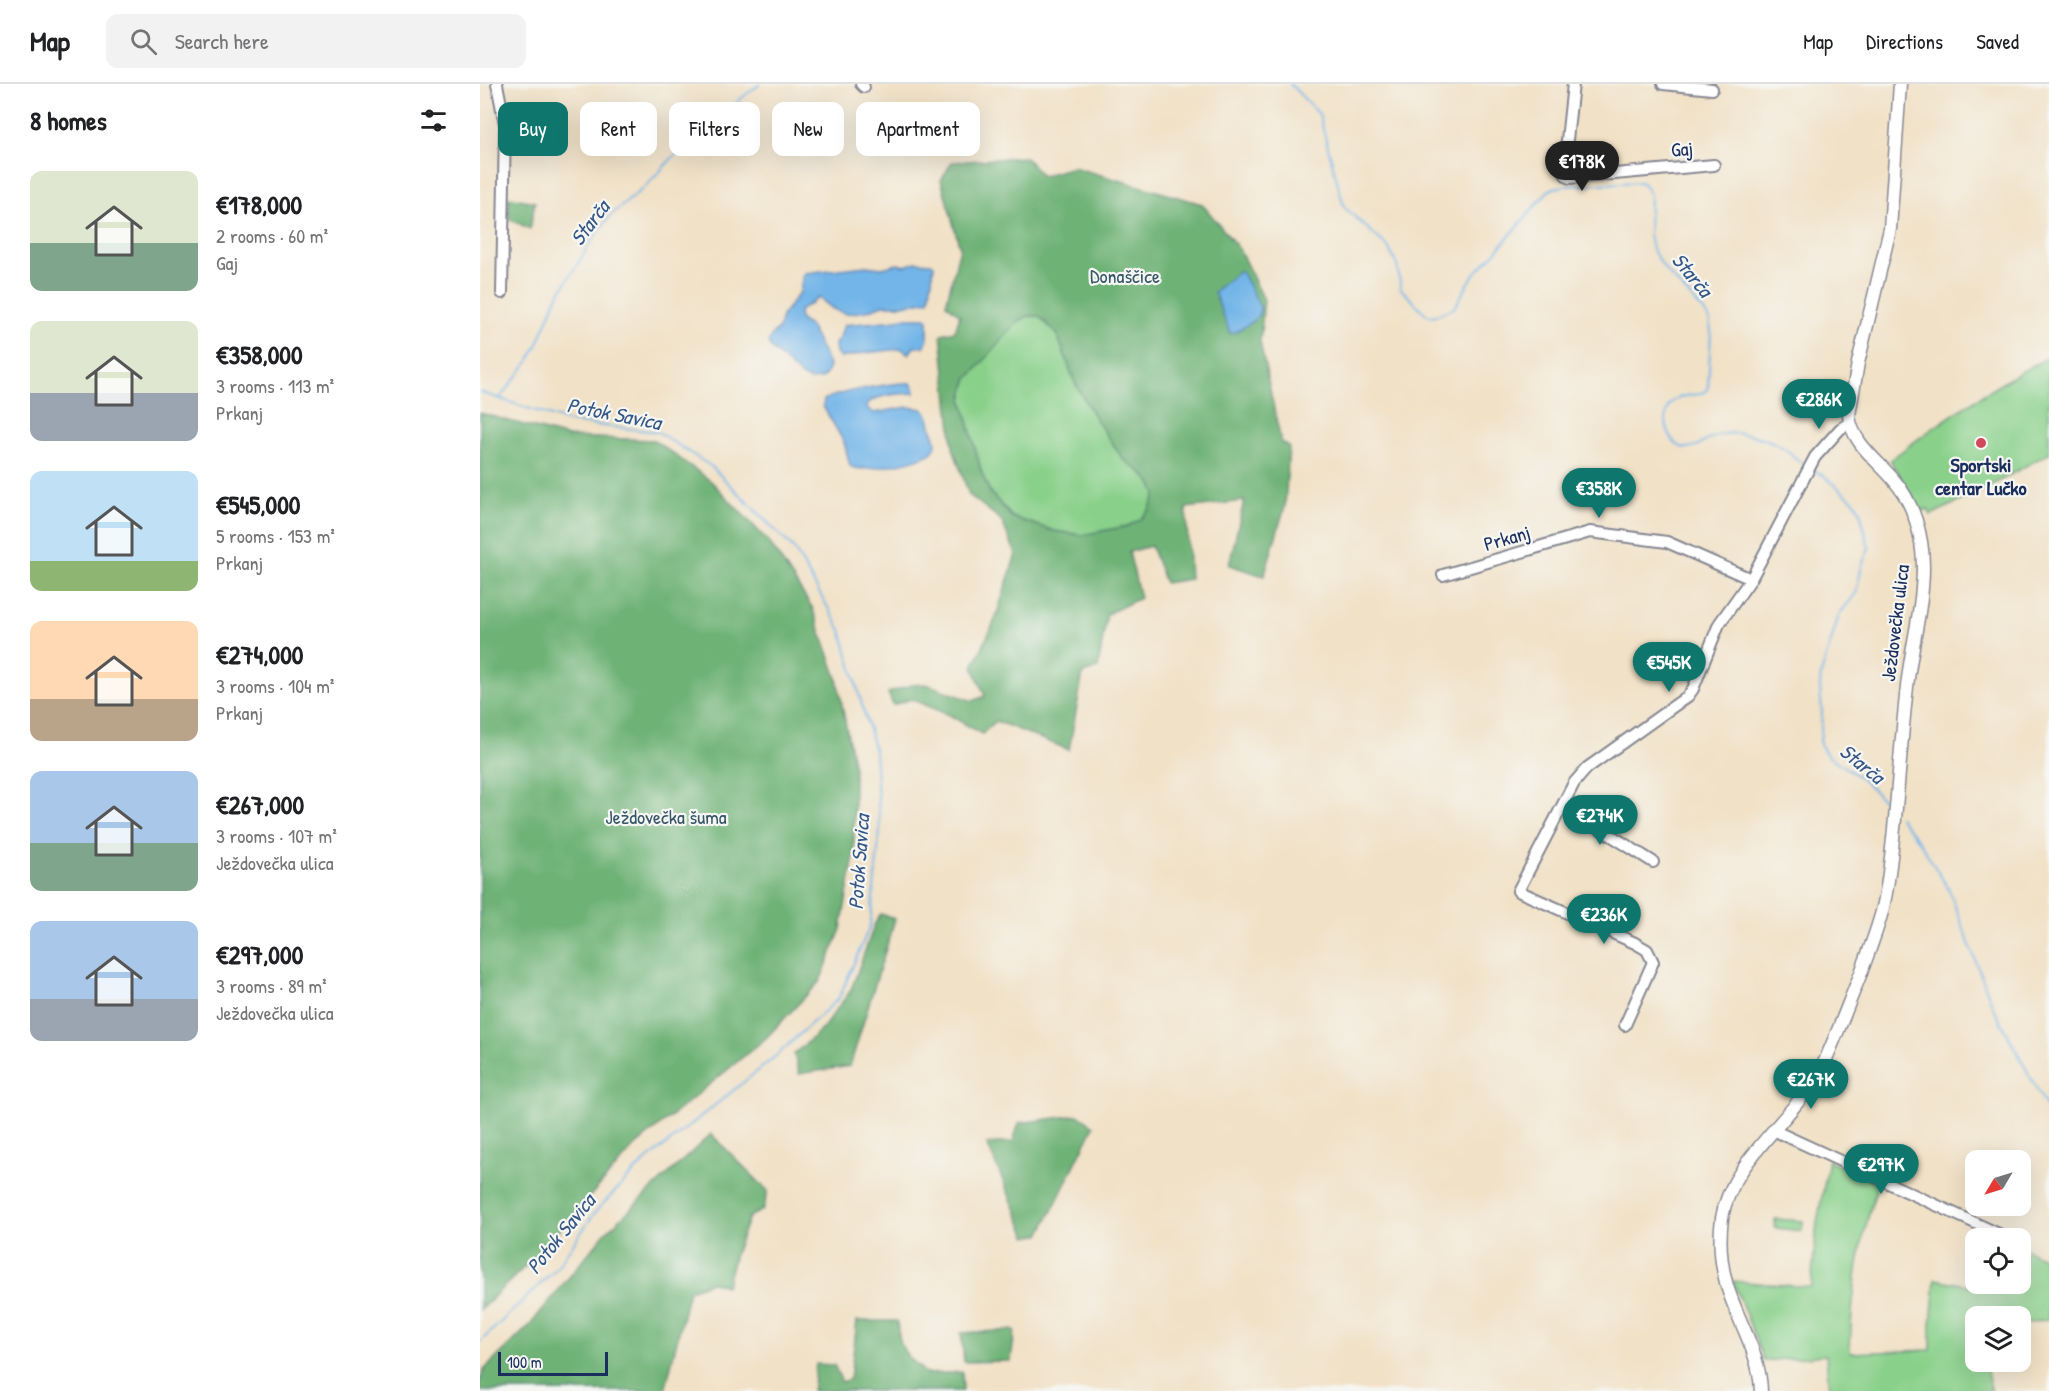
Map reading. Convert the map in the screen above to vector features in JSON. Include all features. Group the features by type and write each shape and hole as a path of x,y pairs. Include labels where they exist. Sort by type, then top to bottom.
{"main road":[{"path":"1849,423 1849,406 1890,229 1900,84"},
{"name":"Ježdovečka ulica","path":"1761,1391 1757,1361 1724,1275 1721,1231 1726,1203 1738,1176 1755,1152 1775,1131 1819,1072 1846,1012 1883,909 1890,866 1908,680 1920,608 1922,553 1914,516 1893,479 1857,438 1849,423"}],"street":[{"path":"496,84 505,125 502,293"},
{"name":"Gaj","path":"1573,84 1564,168 1566,175 1578,178 1714,165"},
{"path":"1663,84 1712,89"},
{"path":"1625,1025 1653,962 1650,953 1635,943 1518,891 1574,783 1587,768 1688,696 1693,689 1719,624 1751,579 1813,460 1832,436 1849,423"},
{"name":"Prkanj","path":"1443,575 1590,532 1667,542 1751,579"},
{"path":"1563,806 1653,862"},
{"path":"1775,1131 1986,1228"}],"green space":[{"name":"Donaščice","path":"1025,157 1042,176 1073,167 1202,204 1239,249 1264,300 1260,342 1281,442 1289,447 1285,506 1264,576 1229,565 1244,501 1186,508 1190,579 1165,583 1151,546 1129,552 1140,598 1107,614 1098,668 1083,673 1069,750 996,721 982,734 951,716 911,699 893,705 888,693 911,685 926,684 973,701 985,696 973,667 995,620 1016,554 1001,520 969,495 953,448 941,334 955,331 960,315 946,304 960,248 941,180 952,162","holes":["1028,316 1039,316 1057,334 1075,383 1097,421 1123,459 1142,473 1151,483 1156,494 1149,510 1140,520 1128,526 1082,535 1054,531 1012,517 990,492 982,474 962,399 967,380 1017,322"]},
{"path":"509,197 535,202 530,229 509,219"},
{"path":"1028,316 1039,316 1057,334 1075,383 1097,421 1123,459 1151,483 1156,494 1149,510 1140,520 1128,526 1082,535 1054,531 1012,517 990,492 982,474 962,399 967,380 1017,322"},
{"name":"Sportski centar Lučko","path":"2049,357 2049,453 1985,489 1931,515 1928,509 1921,511 1890,460 1967,405"},
{"name":"Ježdovečka šuma","path":"480,413 568,437 654,440 711,481 769,542 812,607 837,678 854,768 854,856 841,929 820,981 766,1038 635,1146 541,1251 480,1310"},
{"path":"881,914 895,919 850,1066 799,1074 794,1054 823,1028 851,990 875,923"},
{"path":"1078,1115 1094,1126 1040,1235 1027,1236 987,1144 1013,1142 1019,1123"},
{"path":"711,1134 768,1191 763,1210 749,1217 726,1286 712,1282 689,1290 665,1391 480,1391 480,1381 484,1370 530,1325 605,1233"},
{"path":"1829,1160 1878,1184 1857,1268 1850,1353 1931,1350 1935,1279 1965,1285 1965,1294 2031,1294 2031,1252 2049,1261 2048,1319 2031,1323 2031,1306 1965,1306 1965,1372 1987,1372 1991,1391 1829,1391 1826,1355 1764,1361 1733,1281 1811,1287 1817,1222"},
{"path":"1775,1219 1803,1221 1802,1231 1775,1228"},
{"path":"857,1321 897,1321 899,1339 904,1351 913,1362 927,1374 962,1372 963,1391 812,1391 816,1364 834,1365 842,1382 850,1379"},
{"path":"1015,1330 1011,1361 964,1362 961,1333"}],"water":[{"path":"916,262 934,265 929,300 902,305 884,305 845,314 833,309 819,298 800,310 801,321 810,326 829,365 827,373 821,379 809,380 801,376 768,343 779,328 782,316 800,292 805,273 866,266 882,268 898,264 905,266"},
{"path":"1239,271 1260,307 1260,312 1251,323 1230,333 1214,292"},
{"path":"903,318 928,320 928,338 924,347 914,347 909,354 902,349 841,358 836,353 835,344 844,325"},
{"path":"911,383 915,393 878,398 868,403 867,408 874,413 908,407 923,409 928,415 935,438 936,444 932,452 917,459 891,465 866,468 850,466 844,442 823,406 824,400 866,388"}],"waterway":[{"name":"Starča","path":"499,399 528,362 557,297 596,234 610,216 646,186 673,157 760,84"},
{"name":"Starča","path":"1290,84 1319,114 1344,207 1388,247 1397,265 1401,289 1428,316 1454,308 1474,274 1548,191 1565,186 1640,182 1644,184 1650,195 1649,235 1652,249 1666,271 1703,310 1709,319 1711,331 1708,389 1699,394 1679,398 1671,403 1666,420 1672,440 1681,447 1687,448 1719,435 1732,433 1749,435 1782,447 1806,466"},
{"name":"Potok Savica","path":"480,392 569,422 658,432 712,467 794,549 841,630 875,751 880,831 870,926 839,998 776,1056 642,1164 596,1211 555,1270 480,1342"},
{"name":"Starča","path":"1811,469 1823,475 1855,502 1860,511 1869,548 1862,565 1856,593 1839,615 1821,674 1820,744 1827,755 1861,778 1891,808"},
{"name":"Starča","path":"1899,817 1921,844 1949,890 1993,1007 2049,1112"}],"place":[{"name":"Sportski centar Lučko","path":"1981,443"}]}
